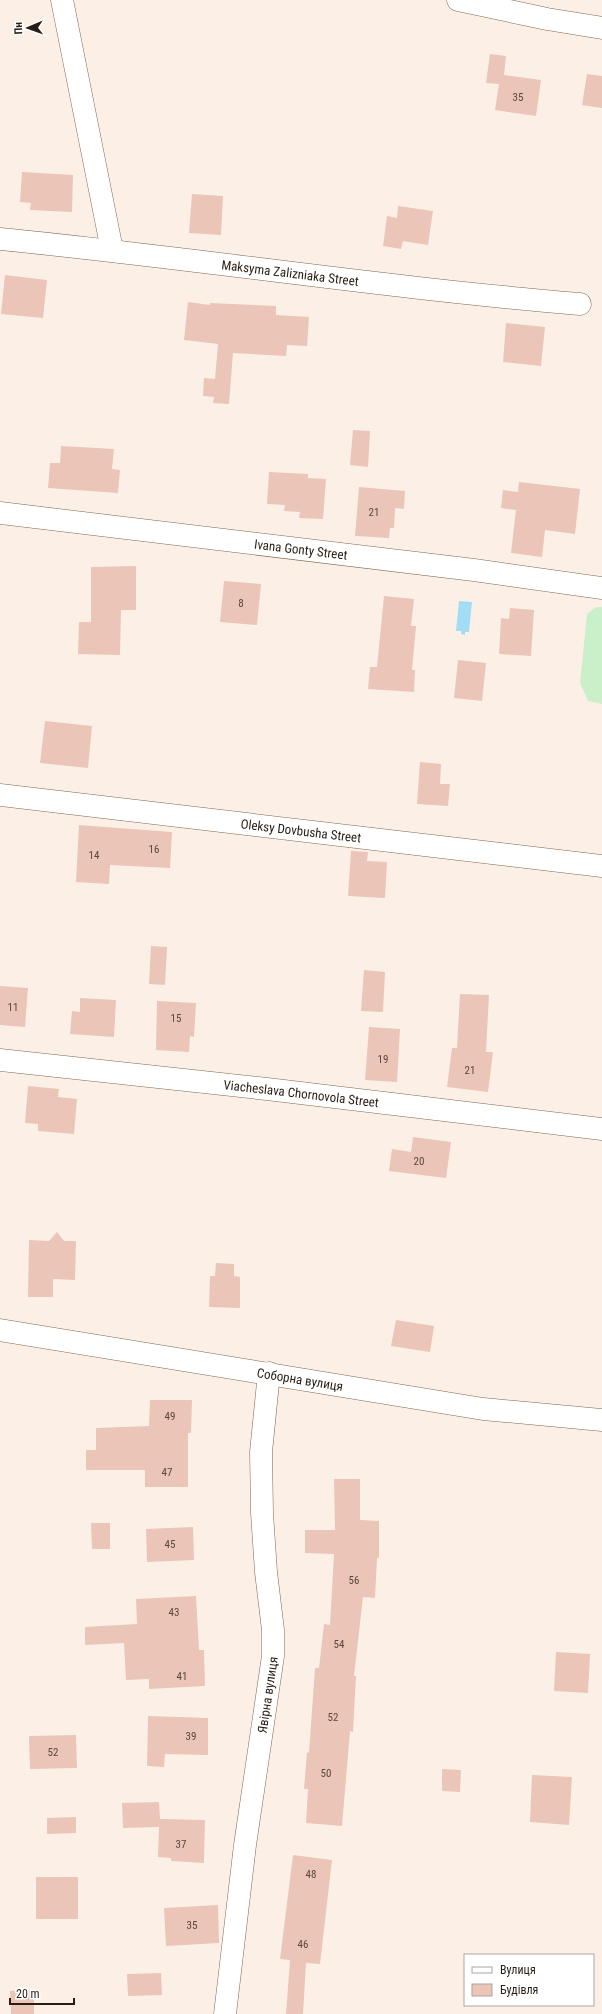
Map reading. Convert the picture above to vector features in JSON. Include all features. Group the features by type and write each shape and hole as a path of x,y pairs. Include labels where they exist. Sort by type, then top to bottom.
{"street":[{"path":"62,0 112,250"},
{"path":"458,0 547,19 602,28"},
{"name":"Maksyma Zalizniaka Street","path":"0,239 112,250 383,284 580,304"},
{"name":"Ivana Gonty Street","path":"0,513 474,570 602,588"},
{"name":"Oleksy Dovbusha Street","path":"0,795 602,866"},
{"name":"Viacheslava Chornovola Street","path":"0,1060 268,1089 602,1129"},
{"name":"Соборна вулиця","path":"0,1330 483,1409 602,1420"},
{"name":"Явірна вулиця","path":"225,2014 245,1845 273,1656 273,1630 266,1572 262,1513 262,1446 269,1373"}],"green space":[{"path":"596,607 602,607 602,704 588,701 580,683 587,614"}],"water":[{"path":"459,601 472,602 469,632 465,632 465,635 461,634 461,631 456,631"}],"building":[{"path":"490,54 506,56 504,75 541,80 536,116 495,110 499,84 486,83"},
{"path":"587,74 602,76 602,108 582,105"},
{"path":"22,172 73,175 72,212 30,210 31,203 20,202"},
{"path":"192,194 223,196 221,235 189,233"},
{"path":"398,206 433,211 428,245 403,241 401,249 383,246 387,216 397,218"},
{"path":"5,275 47,280 43,318 1,314"},
{"path":"188,302 210,305 210,303 276,306 276,315 309,317 307,346 287,345 286,356 233,353 229,404 213,403 214,397 203,396 204,378 215,379 218,344 184,340"},
{"path":"506,323 545,327 541,366 503,362"},
{"path":"353,430 370,431 368,467 350,465"},
{"path":"61,446 114,449 112,469 120,470 118,493 48,488 50,463 60,463"},
{"path":"269,472 308,474 308,478 326,479 323,519 299,518 300,512 284,511 285,505 267,504"},
{"path":"519,482 580,489 575,534 545,530 542,557 511,553 516,510 501,508 503,490 518,492"},
{"path":"359,487 405,491 404,509 395,508 394,528 390,528 389,538 355,536"},
{"path":"136,566 136,610 121,610 120,655 78,654 79,622 91,622 91,567"},
{"path":"224,581 261,584 257,625 220,622"},
{"path":"384,596 414,599 411,626 416,626 412,670 415,670 414,692 368,689 370,667 377,667"},
{"path":"510,608 534,610 531,656 499,654 501,618 509,619"},
{"path":"458,660 486,663 482,701 454,698"},
{"path":"45,721 92,726 88,768 40,763"},
{"path":"420,762 441,764 440,784 450,784 448,806 417,804"},
{"path":"79,825 172,832 170,868 110,865 109,884 76,882"},
{"path":"351,851 368,852 367,861 387,862 385,898 348,896"},
{"path":"151,946 167,947 165,985 149,984"},
{"path":"364,970 385,972 383,1012 361,1011"},
{"path":"0,986 28,988 25,1027 0,1025"},
{"path":"460,994 489,995 486,1052 493,1052 488,1092 447,1087 452,1048 457,1048"},
{"path":"80,998 116,1000 114,1037 70,1034 72,1011 80,1012"},
{"path":"157,1001 196,1003 194,1037 190,1036 189,1052 156,1050"},
{"path":"369,1027 400,1029 397,1082 365,1080"},
{"path":"28,1086 59,1089 58,1097 77,1099 74,1134 38,1131 38,1124 25,1123"},
{"path":"413,1137 451,1142 446,1178 389,1171 392,1149 411,1152"},
{"path":"57,1232 64,1241 76,1241 75,1280 53,1279 53,1297 28,1297 29,1240 49,1241"},
{"path":"216,1263 234,1264 234,1276 240,1277 240,1308 209,1307 210,1276 215,1276"},
{"path":"396,1320 434,1326 430,1352 391,1346"},
{"path":"150,1400 192,1400 191,1433 188,1433 188,1487 145,1487 145,1470 86,1470 86,1450 96,1450 96,1428 149,1426"},
{"path":"334,1479 360,1479 360,1520 379,1521 379,1558 377,1558 375,1598 363,1597 354,1676 356,1676 353,1732 350,1731 342,1826 306,1823 308,1789 304,1789 307,1752 309,1753 315,1668 319,1668 324,1624 330,1625 334,1554 305,1553 305,1530 335,1530"},
{"path":"91,1523 110,1523 110,1549 92,1549"},
{"path":"193,1527 194,1560 147,1562 146,1529"},
{"path":"196,1596 199,1650 204,1650 205,1686 149,1689 149,1679 126,1680 124,1643 85,1645 85,1627 137,1624 136,1599"},
{"path":"556,1652 590,1654 588,1693 554,1691"},
{"path":"148,1716 208,1718 208,1755 165,1754 164,1767 147,1766"},
{"path":"76,1735 77,1768 30,1769 29,1736"},
{"path":"442,1769 461,1770 460,1792 442,1791"},
{"path":"532,1775 572,1777 569,1825 530,1822"},
{"path":"159,1802 160,1819 205,1820 204,1863 171,1861 171,1858 158,1857 159,1827 123,1828 122,1803"},
{"path":"76,1817 76,1833 47,1834 47,1818"},
{"path":"293,1855 332,1860 320,1964 306,1963 303,2014 286,2014 290,1960 280,1959"},
{"path":"36,1877 78,1877 78,1919 36,1919"},
{"path":"218,1905 219,1943 166,1946 164,1908"},
{"path":"161,1973 162,1995 128,1996 127,1974"},
{"path":"34,1990 34,2014 11,2014 10,1991"}]}
